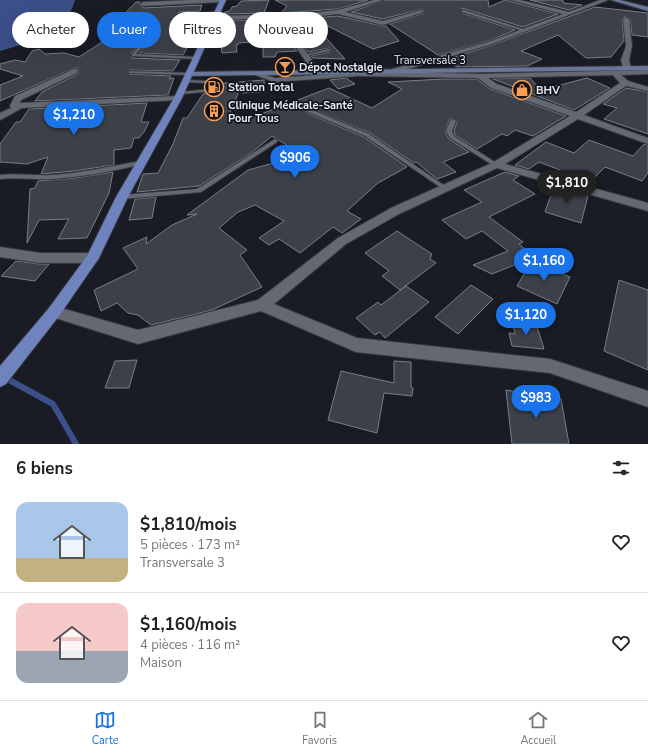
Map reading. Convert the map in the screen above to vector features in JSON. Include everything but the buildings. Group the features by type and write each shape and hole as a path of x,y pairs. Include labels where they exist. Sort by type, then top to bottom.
{"main road":[{"path":"216,12 223,0"},
{"path":"614,0 648,9"},
{"path":"0,378 54,312 92,258 122,197 179,96 200,48"},
{"name":"Transversale 3","path":"188,76 254,73 395,71 477,73 648,68"}],"street":[{"path":"143,4 223,0"},
{"path":"328,13 338,12 380,0"},
{"path":"513,0 567,13"},
{"path":"395,71 490,43 605,0"},
{"path":"287,7 287,12"},
{"path":"338,12 383,23 421,12"},
{"path":"626,19 629,46 625,60 627,68"},
{"path":"300,48 317,72"},
{"path":"0,118 17,106 18,98 74,71"},
{"path":"254,73 274,80 359,74 648,72"},
{"path":"477,73 505,90 648,141"},
{"path":"614,73 625,83 648,89"},
{"path":"54,312 138,337 262,305 342,241 395,211 496,165 577,116 625,83"},
{"path":"0,105 17,106 179,96"},
{"path":"496,165 648,207"},
{"path":"0,252 40,258 92,258"},
{"path":"262,305 356,345 550,366 648,399"}],"lane":[{"path":"462,11 524,30"},
{"path":"139,48 133,55 196,58"},
{"path":"305,55 329,50"},
{"path":"131,72 188,76 209,82 212,87 179,96"},
{"path":"310,111 367,135 445,188"},
{"path":"453,121 449,131 452,137 496,165"},
{"path":"122,197 198,191 275,142"},
{"path":"0,177 20,175 33,177 53,177 141,163"}],"water":[{"path":"0,0 75,0 70,12 12,12 12,48 0,51"}],"waterway":[{"path":"0,375 53,404 76,444"}],"place":[{"name":"Dépot Nostalgie","path":"285,67"},
{"name":"Station Total","path":"214,87"},
{"name":"BHV","path":"522,90"},
{"name":"Clinique Médicale-Santé Pour Tous","path":"214,111"}]}
